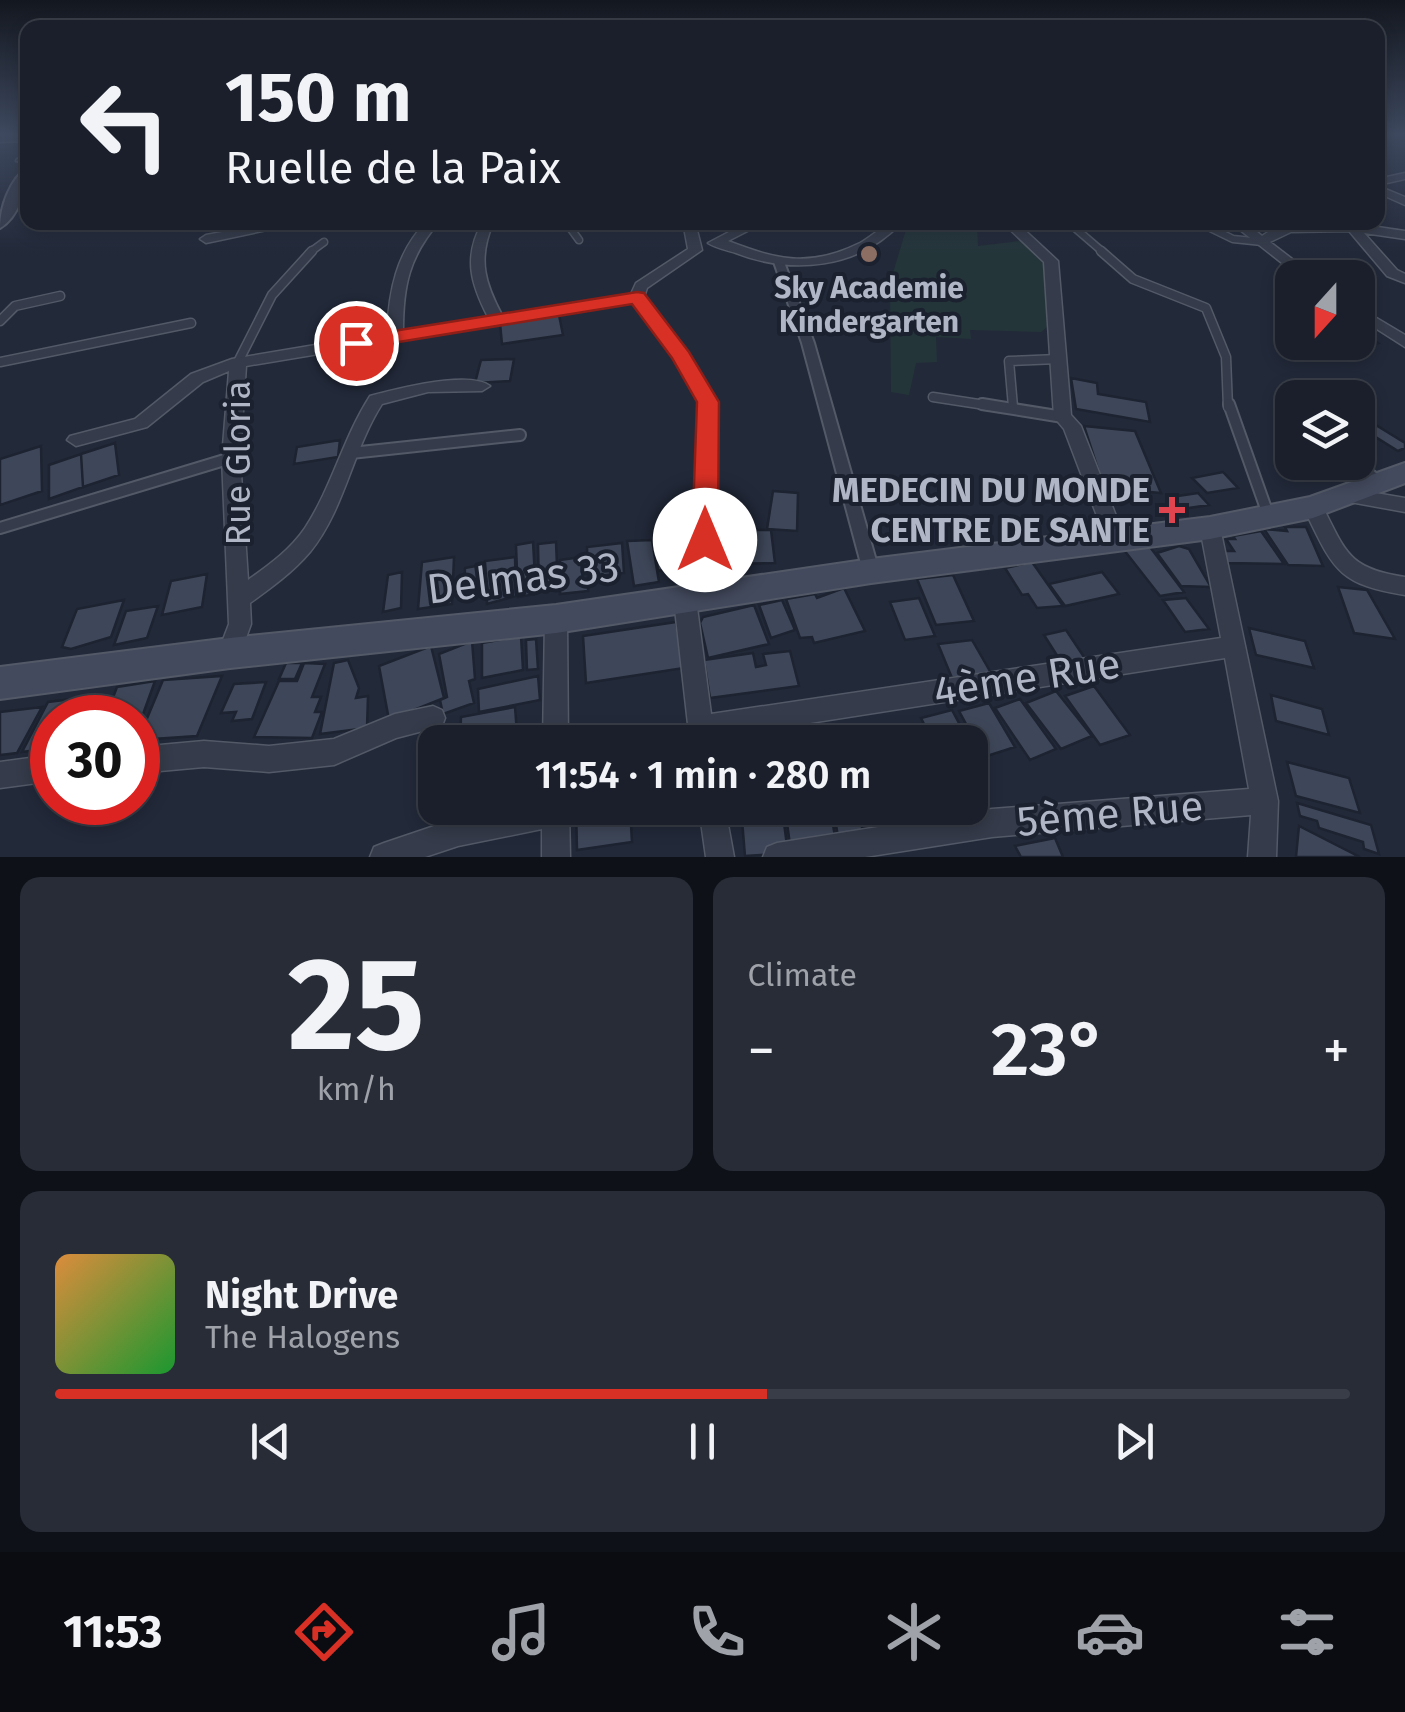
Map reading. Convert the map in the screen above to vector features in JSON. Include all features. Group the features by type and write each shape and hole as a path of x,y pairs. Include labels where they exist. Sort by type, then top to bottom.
{"main road":[{"name":"Delmas 33","path":"0,683 230,653 556,619 871,571 1210,528 1313,507 1393,478"}],"street":[{"path":"0,201 18,173"},
{"path":"0,223 20,175"},
{"path":"206,240 258,230"},
{"path":"395,337 395,297 404,264 427,230"},
{"path":"484,230 473,250 478,278 498,321"},
{"path":"690,230 695,250"},
{"path":"637,297 640,286 695,250 743,230"},
{"path":"718,242 779,262 814,260 859,249 885,230"},
{"path":"1017,230 1050,261 1063,417 1072,426 1115,539"},
{"path":"1246,230 1286,260"},
{"path":"1262,242 1268,234 1289,230"},
{"path":"1354,230 1405,235"},
{"path":"1354,230 1392,273 1405,279"},
{"path":"779,262 808,343 871,571"},
{"path":"76,440 140,423 197,378 238,362 637,297"},
{"path":"637,297 682,356 708,402 696,599 701,725"},
{"path":"1375,322 1405,342"},
{"name":"Rue Gloria","path":"230,653 240,624 231,458 238,362"},
{"path":"240,598 310,537 353,435 376,400 428,387 482,386"},
{"path":"1346,495 1405,505"},
{"path":"1313,507 1342,562 1361,581 1405,586"},
{"path":"1210,528 1265,801 1262,857"},
{"path":"556,619 556,725"},
{"name":"4ème Rue","path":"761,725 1236,646"},
{"path":"160,758 204,754 270,759 334,752 395,726 433,718"},
{"path":"0,774 30,771"},
{"name":"5ème Rue","path":"777,857 992,823 1265,801"},
{"path":"384,857 489,825"},
{"path":"556,825 556,857"},
{"path":"715,825 720,857"}],"lane":[{"path":"572,230 579,240"},
{"path":"1077,230 1133,279 1206,308 1213,317 1233,391 1228,408 1268,518"},
{"path":"1214,230 1233,239 1262,242"},
{"name":"Rue Gloria","path":"238,362 246,338 298,260 324,242"},
{"path":"0,321 15,306 60,296"},
{"path":"0,362 191,323"},
{"path":"1014,408 1009,362 1058,359"},
{"path":"933,398 1063,417"},
{"path":"348,454 520,435"},
{"path":"0,528 231,458"}],"shaded area":[{"path":"906,230 977,230 978,246 1021,241 1045,261 1047,327 1041,332 970,330 971,339 936,337 937,362 916,363 909,395 891,392 890,283"}],"building":[{"path":"559,315 563,335 502,344 500,323"},
{"path":"514,359 510,381 475,383 481,360"},
{"path":"1071,378 1097,383 1098,394 1146,402 1150,422 1076,409"},
{"path":"1375,424 1405,443 1405,448 1398,451 1375,437"},
{"path":"1084,426 1135,431 1161,493 1104,488"},
{"path":"340,440 338,457 294,464 297,447"},
{"path":"115,443 119,475 83,487 81,454"},
{"path":"41,446 42,491 0,505 0,459"},
{"path":"81,454 83,487 49,499 49,465"},
{"path":"1223,472 1238,488 1207,493 1192,478"},
{"path":"773,491 798,493 797,531 767,529"},
{"path":"1198,493 1209,505 1182,509 1171,497"},
{"path":"1285,527 1306,527 1323,566 1288,565 1264,529 1287,531"},
{"path":"732,530 771,530 775,563 734,564"},
{"path":"687,531 688,554 680,554 681,564 658,571 653,533"},
{"path":"1261,531 1284,564 1224,563 1216,551 1234,551 1226,539"},
{"path":"652,540 659,582 634,586 627,541"},
{"path":"533,542 536,594 518,597 516,545"},
{"path":"556,542 558,590 539,592 538,544"},
{"path":"622,543 624,573 588,577 587,547"},
{"path":"1179,546 1189,549 1211,587 1181,586 1157,553"},
{"path":"1150,547 1184,592 1160,596 1124,550"},
{"path":"454,557 452,604 418,609 422,562"},
{"path":"515,557 516,596 487,604 485,561"},
{"path":"581,557 583,582 588,582 588,591 560,594 560,560"},
{"path":"1032,562 1063,606 1037,608 1028,594 1022,595 1005,568"},
{"path":"481,565 480,587 464,590 465,568"},
{"path":"402,572 401,608 383,612 388,575"},
{"path":"1102,572 1119,594 1065,606 1049,584"},
{"path":"207,574 202,607 162,615 171,581"},
{"path":"953,575 974,621 936,625 917,579"},
{"path":"1338,587 1367,590 1395,639 1354,633"},
{"path":"844,588 865,631 814,643 812,637 800,638 786,599 815,594 817,598"},
{"path":"919,598 935,636 905,640 890,602"},
{"path":"1186,598 1209,629 1185,632 1163,600"},
{"path":"124,600 111,637 71,649 62,647 77,609"},
{"path":"782,600 795,630 771,638 759,605"},
{"path":"754,605 769,644 708,658 700,623 703,617"},
{"path":"158,606 147,638 114,645 126,611"},
{"path":"676,622 684,668 586,683 583,636"},
{"path":"1249,628 1305,641 1314,668 1256,655"},
{"path":"1066,630 1088,663 1065,668 1044,635"},
{"path":"521,636 523,670 482,678 482,643"},
{"path":"536,639 538,669 527,670 526,640"},
{"path":"972,640 991,673 952,678 938,644"},
{"path":"472,641 475,679 469,681 474,703 443,714 440,700 447,697 439,654"},
{"path":"431,646 444,698 389,720 379,666"},
{"path":"790,651 799,686 710,698 704,660 753,653 756,667 766,665 763,654"},
{"path":"348,660 359,688 356,698 368,696 367,728 320,734 334,663"},
{"path":"286,663 302,663 295,679 279,679"},
{"path":"304,663 325,664 312,697 321,697 315,712 322,712 312,738 254,737 279,681 297,681"},
{"path":"222,676 197,736 160,739 160,695 157,695 163,680"},
{"path":"538,676 540,700 479,712 478,689"},
{"path":"155,681 150,695 114,695 117,687"},
{"path":"266,682 252,719 232,721 236,712 221,713 234,684"},
{"path":"1094,686 1130,735 1100,745 1065,696"},
{"path":"1056,691 1092,736 1061,749 1026,703"},
{"path":"1271,695 1322,709 1329,735 1276,721"},
{"path":"1020,699 1056,749 1030,760 995,708"},
{"path":"989,703 1015,747 988,756 988,725 967,725 959,711"},
{"path":"515,707 516,725 461,725 461,717"},
{"path":"30,708 30,729 17,753 0,755 0,712"},
{"path":"952,710 960,725 924,725 921,718"},
{"path":"1287,762 1349,778 1360,813 1296,796"},
{"path":"1297,803 1371,825 1379,854 1364,849 1363,842 1319,828 1317,821 1300,816"},
{"path":"576,825 631,825 632,842 577,850"},
{"path":"742,825 784,825 788,853 745,856"},
{"path":"787,825 833,825 836,842 790,845"},
{"path":"836,825 875,825 862,827 864,841 839,842"},
{"path":"1299,826 1360,857 1296,857"},
{"path":"1055,838 1063,857 1021,857 1015,846"}],"place":[{"name":"Sky Academie Kindergarten","path":"869,254"},
{"name":"MEDECIN DU MONDE CENTRE DE SANTE","path":"1172,510"}],"route":[{"path":"356,343 637,297 682,356 708,402 705,540"}]}
